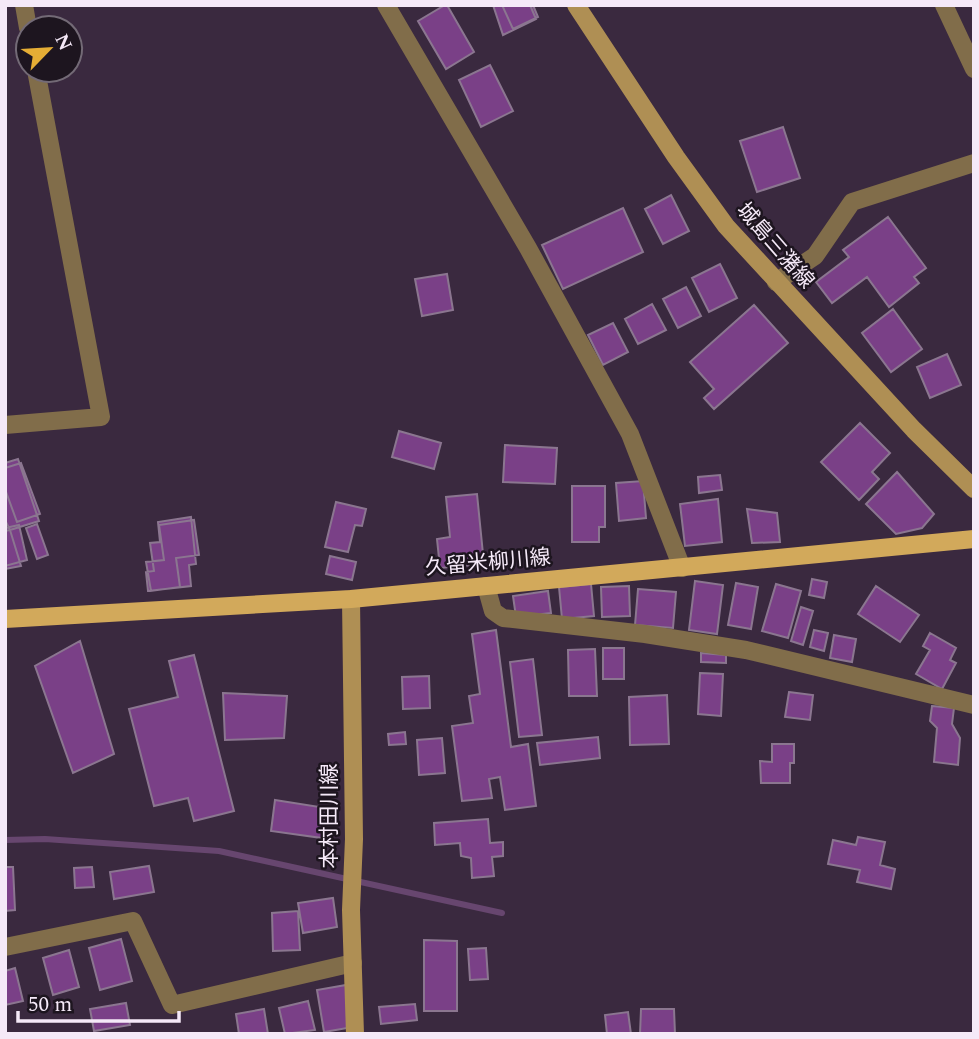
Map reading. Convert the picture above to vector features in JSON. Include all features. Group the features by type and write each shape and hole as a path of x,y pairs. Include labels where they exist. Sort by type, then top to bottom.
{"main road":[{"name":"城島三潴線","path":"576,5 718,216 914,430 974,489"},
{"name":"久留米柳川線","path":"5,619 351,599 974,540"},
{"name":"本村田川線","path":"351,599 354,839 351,910 355,1034"}],"street":[{"path":"386,5 528,248 630,434 682,568"},
{"path":"944,5 974,69"},
{"path":"5,425 101,417 39,84"},
{"path":"776,282 815,256 852,202 974,163"},
{"path":"486,586 493,611 503,618 645,634 746,650 974,705"},
{"path":"5,947 133,922 172,1005 353,963"}],"building":[{"path":"445,5 474,52 446,69 418,21"},
{"path":"493,5 530,5 536,19 503,35"},
{"path":"502,5 533,5 538,17 513,29"},
{"path":"490,65 513,111 481,127 459,80"},
{"path":"783,127 800,178 757,192 740,141"},
{"path":"671,195 689,231 663,244 645,209"},
{"path":"623,208 643,252 563,289 542,245"},
{"path":"888,217 926,268 914,277 919,283 889,307 867,277 832,303 816,282 849,257 843,250"},
{"path":"720,264 737,298 709,312 692,278"},
{"path":"447,274 453,310 422,316 415,279"},
{"path":"686,287 701,316 678,328 663,299"},
{"path":"652,304 666,330 638,344 625,319"},
{"path":"754,305 788,343 714,409 704,398 714,389 690,362"},
{"path":"893,309 922,349 891,372 862,333"},
{"path":"613,323 628,352 603,365 588,335"},
{"path":"947,354 961,385 930,398 917,367"},
{"path":"860,423 890,453 872,472 879,479 859,500 821,462"},
{"path":"399,431 441,443 434,469 392,457"},
{"path":"505,445 557,448 555,484 503,482"},
{"path":"18,459 39,521 10,530 5,520 5,463"},
{"path":"21,463 40,514 17,522 5,489 5,468"},
{"path":"897,472 934,514 922,528 896,534 866,504"},
{"path":"720,475 722,490 699,493 698,477"},
{"path":"643,481 646,518 619,521 616,483"},
{"path":"572,486 605,486 605,527 599,527 599,542 572,542"},
{"path":"477,494 484,564 440,568 437,539 450,537 446,497"},
{"path":"718,499 722,542 685,546 680,504"},
{"path":"336,502 366,509 362,526 355,525 348,552 325,547"},
{"path":"747,509 777,513 780,542 752,543"},
{"path":"191,517 196,564 189,565 191,586 148,591 146,572 154,571 150,543 160,542 158,522"},
{"path":"194,520 199,555 176,558 180,587 151,591 146,562 164,560 159,525"},
{"path":"37,524 48,555 37,559 26,528"},
{"path":"19,525 27,560 5,566 5,528"},
{"path":"10,530 21,566 5,569 5,531"},
{"path":"330,556 356,562 352,580 326,574"},
{"path":"812,579 827,582 824,598 809,595"},
{"path":"695,581 723,585 717,634 689,630"},
{"path":"736,583 758,587 751,629 728,625"},
{"path":"591,584 594,616 562,619 559,587"},
{"path":"776,584 801,591 788,638 762,631"},
{"path":"629,586 630,616 602,617 601,587"},
{"path":"876,586 919,615 900,642 858,614"},
{"path":"638,589 676,592 673,628 635,625"},
{"path":"548,591 551,613 516,617 513,596"},
{"path":"801,607 813,611 803,645 791,641"},
{"path":"496,630 511,747 528,744 536,806 505,810 500,777 489,779 492,798 462,801 452,726 473,723 469,696 480,694 472,634"},
{"path":"814,630 828,633 824,651 810,647"},
{"path":"930,633 956,648 950,660 956,663 942,689 916,674 930,650 923,646"},
{"path":"834,635 856,639 852,662 830,658"},
{"path":"80,641 114,754 73,773 35,666"},
{"path":"603,648 624,648 624,679 603,679"},
{"path":"595,649 597,696 569,696 568,650"},
{"path":"701,653 726,655 726,663 701,662"},
{"path":"194,655 234,811 194,821 188,798 154,806 129,709 178,697 169,661"},
{"path":"533,659 542,735 519,737 510,662"},
{"path":"700,673 723,674 721,716 698,714"},
{"path":"429,676 430,708 403,709 402,677"},
{"path":"789,692 813,695 810,720 785,717"},
{"path":"223,693 287,696 284,738 225,740"},
{"path":"667,695 669,744 630,745 629,697"},
{"path":"932,706 954,708 952,724 960,738 958,765 934,762 937,728 930,721"},
{"path":"405,732 406,744 389,745 388,734"},
{"path":"598,737 600,758 540,765 537,743"},
{"path":"442,738 445,773 419,775 417,740"},
{"path":"772,744 794,744 790,783 761,783 760,761 772,762"},
{"path":"275,800 326,808 322,838 271,831"},
{"path":"488,819 490,843 503,842 503,856 492,857 494,876 472,878 471,858 461,856 460,843 435,845 434,823"},
{"path":"858,837 885,842 880,865 895,869 891,889 857,882 860,870 828,864 833,840 856,845"},
{"path":"149,866 154,892 114,899 110,872"},
{"path":"5,867 13,867 15,910 5,911"},
{"path":"92,867 94,887 75,888 74,868"},
{"path":"333,898 337,927 303,933 298,903"},
{"path":"298,911 300,950 273,951 272,913"},
{"path":"121,939 132,981 100,990 89,948"},
{"path":"424,940 457,941 457,1011 424,1011"},
{"path":"486,948 488,979 470,980 468,949"},
{"path":"69,950 79,987 53,995 43,958"},
{"path":"15,968 23,1001 5,1005 5,971"},
{"path":"346,985 353,1027 324,1032 317,990"},
{"path":"308,1001 315,1030 285,1034 279,1008"},
{"path":"126,1003 130,1025 94,1031 90,1009"},
{"path":"415,1004 417,1020 381,1024 379,1007"},
{"path":"264,1009 268,1034 239,1034 236,1014"},
{"path":"641,1009 674,1009 675,1034 640,1034"},
{"path":"628,1012 631,1034 607,1034 605,1015"}],"waterway":[{"path":"5,840 45,839 219,851 502,913"}]}
